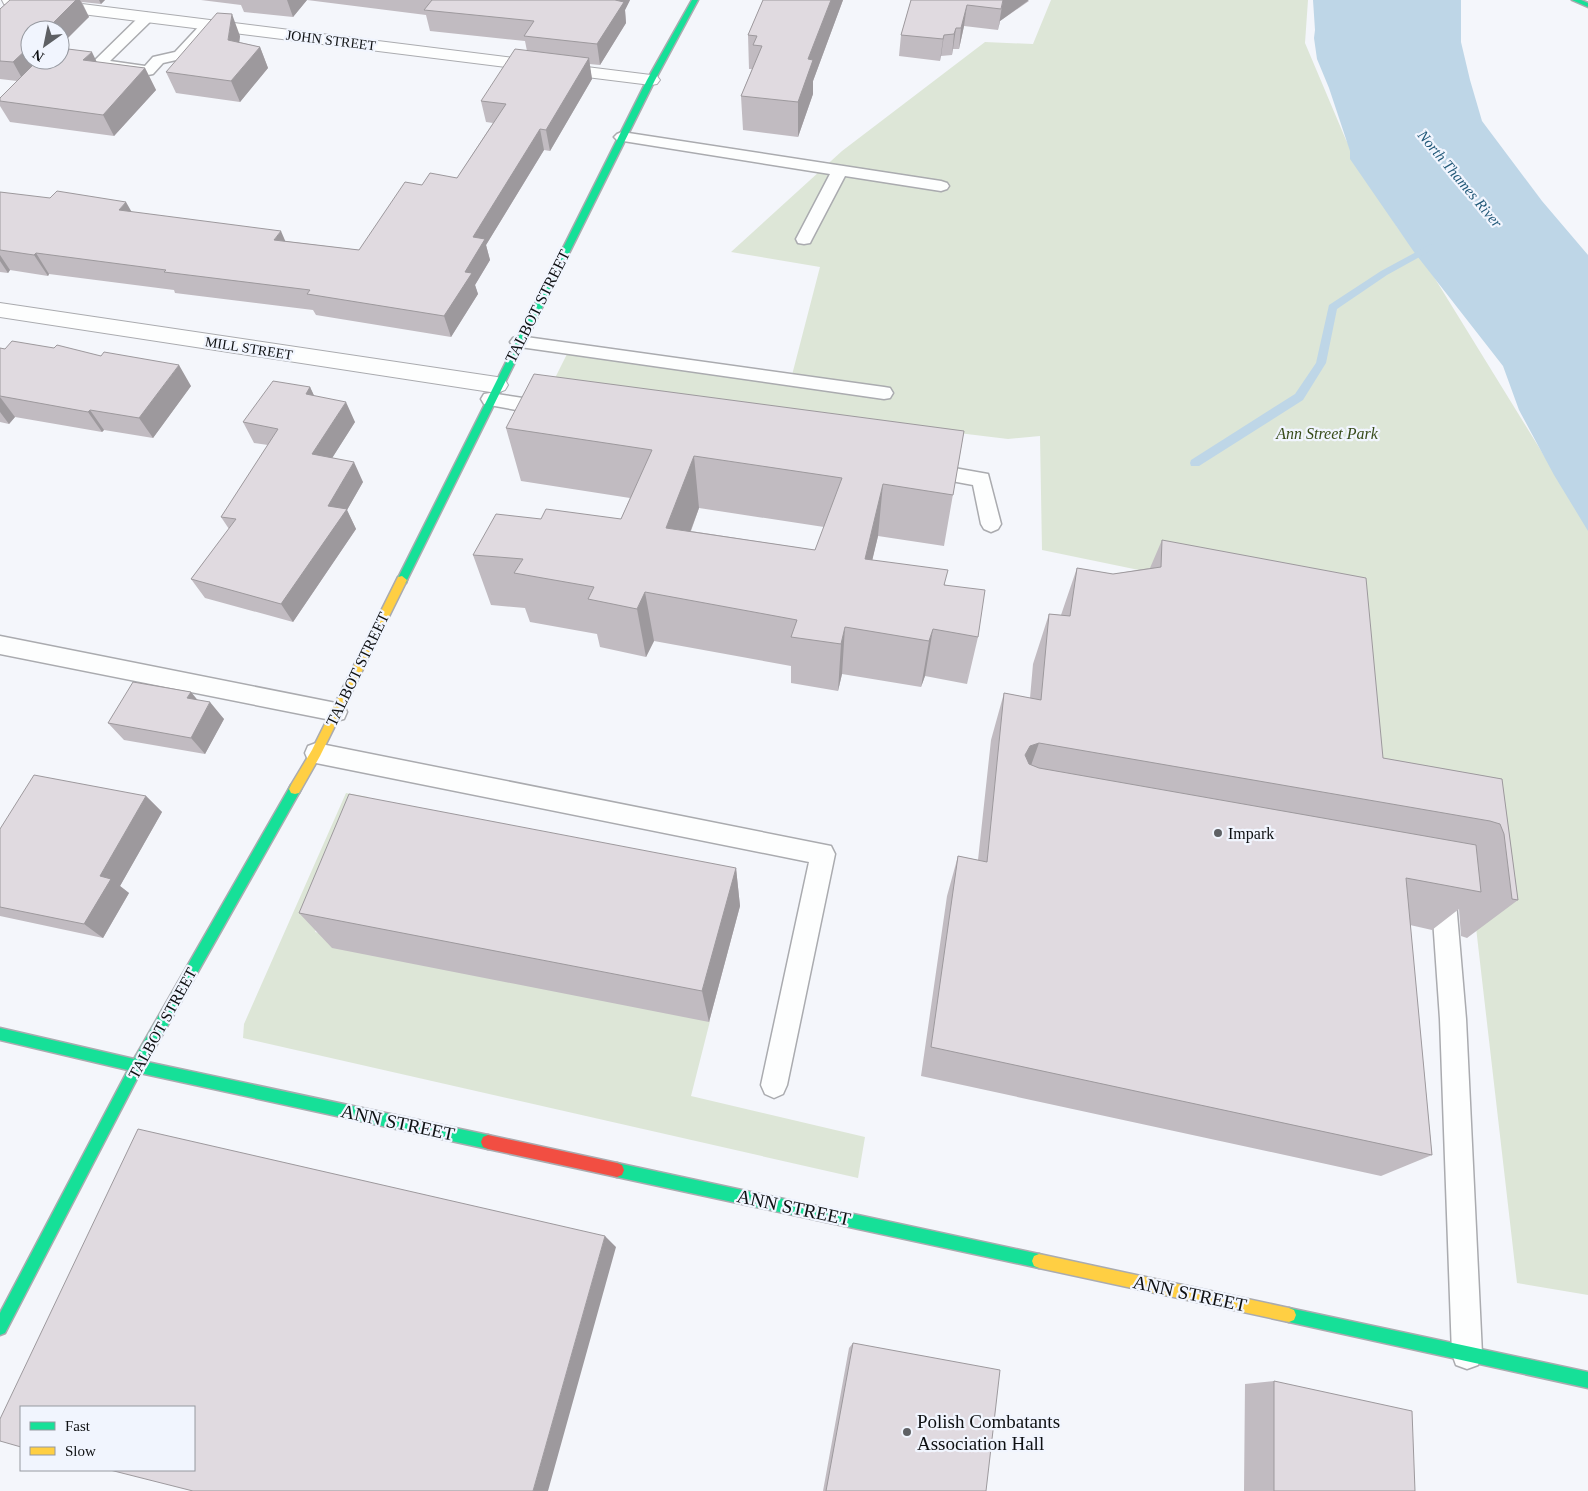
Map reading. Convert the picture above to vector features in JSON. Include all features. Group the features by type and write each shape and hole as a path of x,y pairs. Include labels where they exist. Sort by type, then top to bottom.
{"street":[{"name":"JOHN STREET","path":"10,0 651,80"},
{"name":"TALBOT STREET","path":"0,1328 137,1066 316,753 622,137 695,0"},
{"path":"1575,0 1588,5"},
{"name":"MILL STREET","path":"0,310 494,392"},
{"name":"ANN STREET","path":"0,1034 137,1066 1588,1380"}],"lane":[{"path":"147,17 99,64 148,71 158,60 180,55 208,24"},
{"path":"622,137 941,186"},
{"path":"804,239 840,170"},
{"path":"519,342 884,393"},
{"path":"494,392 568,412"},
{"path":"912,467 981,478 991,524"},
{"path":"0,645 336,712"},
{"path":"316,753 823,854 774,1085"},
{"path":"1432,873 1442,875 1453,1019 1467,1354"}],"green space":[{"name":"Ann Street Park","path":"1051,0 1308,0 1305,43 1346,140 1397,227 1434,277 1588,527 1588,1295 1517,1283 1462,806 1352,786 1342,612 1042,550 1040,436 1008,439 552,384 569,350 792,375 820,267 731,252 842,151 985,42 1033,44"},
{"path":"346,793 368,797 315,932 710,1021 691,1096 865,1137 858,1178 243,1038 244,1024"}],"water":[{"name":"North Thames River","path":"1313,0 1461,0 1461,42 1482,121 1542,201 1588,255 1588,531 1554,475 1519,410 1503,366 1414,252 1350,159 1350,151 1329,88 1317,59 1314,38"}],"building":[{"path":"10,0 76,0 56,20 20,20 20,55 13,62 0,61 0,9"},
{"path":"432,0 615,0 624,2 597,44 524,36 534,21 424,10"},
{"path":"763,0 831,0 808,59 813,60 798,102 741,96 762,46 753,45 757,36 748,35"},
{"path":"911,0 1003,0 1001,9 967,5 961,28 956,28 954,34 944,35 943,39 901,35"},
{"path":"217,13 232,14 228,40 260,47 231,81 166,72"},
{"path":"70,49 92,52 83,60 145,68 103,115 0,101 0,98 28,70 70,70"},
{"path":"515,49 589,58 546,130 540,129 473,237 485,239 465,272 472,273 444,316 307,294 310,290 164,272 166,270 36,253 34,255 0,250 0,192 50,198 57,191 126,202 119,210 281,231 274,240 359,250 405,182 422,185 430,173 457,178 506,104 481,101"},
{"path":"12,341 54,348 57,345 101,356 104,352 179,365 139,418 90,410 88,412 0,396 0,348 5,349"},
{"path":"534,374 964,431 953,495 883,484 865,559 948,570 944,585 985,590 978,637 933,629 929,641 845,627 841,644 791,637 797,620 645,592 637,609 588,599 594,587 514,573 523,559 473,555 496,514 541,519 546,509 621,519 652,450 506,428","holes":["694,456 842,478 815,550 666,528"]},
{"path":"273,381 310,387 306,394 346,402 312,454 354,462 328,506 347,509 281,604 191,579 236,519 221,517 278,429 243,422"},
{"path":"1162,540 1366,578 1383,758 1502,779 1518,900 1512,899 1504,834 1500,824 1490,821 1039,743 1030,746 1025,755 1029,764 1039,768 1476,845 1481,892 1406,878 1432,1155 931,1047 958,856 987,862 1004,693 1041,700 1049,614 1070,616 1077,568 1113,574 1161,567"},
{"path":"133,682 191,692 187,698 210,702 191,738 108,723"},
{"path":"34,775 146,796 100,876 111,879 84,924 0,907 0,829"},
{"path":"349,794 736,868 702,991 299,913"},
{"path":"138,1129 605,1236 533,1491 193,1491 114,1471 195,1471 195,1406 20,1406 20,1447 0,1441 0,1419"},
{"name":"Polish Combatants Association Hall","path":"853,1343 1000,1370 986,1491 826,1491"},
{"path":"1274,1381 1412,1411 1415,1491 1274,1491"}],"waterway":[{"path":"1195,463 1299,397 1321,363 1332,307 1384,273 1431,247"}],"traffic: fast":[{"path":"402,580 651,80 695,0"},
{"path":"1575,0 1588,5"},
{"path":"0,1328 137,1066 295,789"},
{"path":"0,1034 137,1066 488,1142"},
{"path":"617,1170 1039,1261"},
{"path":"1289,1315 1588,1380"}],"traffic: slow":[{"path":"295,789 316,753 402,580"},
{"path":"1039,1261 1289,1315"}],"traffic: jam":[{"path":"488,1142 617,1170"}],"place":[{"name":"Impark","path":"1218,833"},
{"name":"Polish Combatants Association Hall","path":"907,1432"}]}
